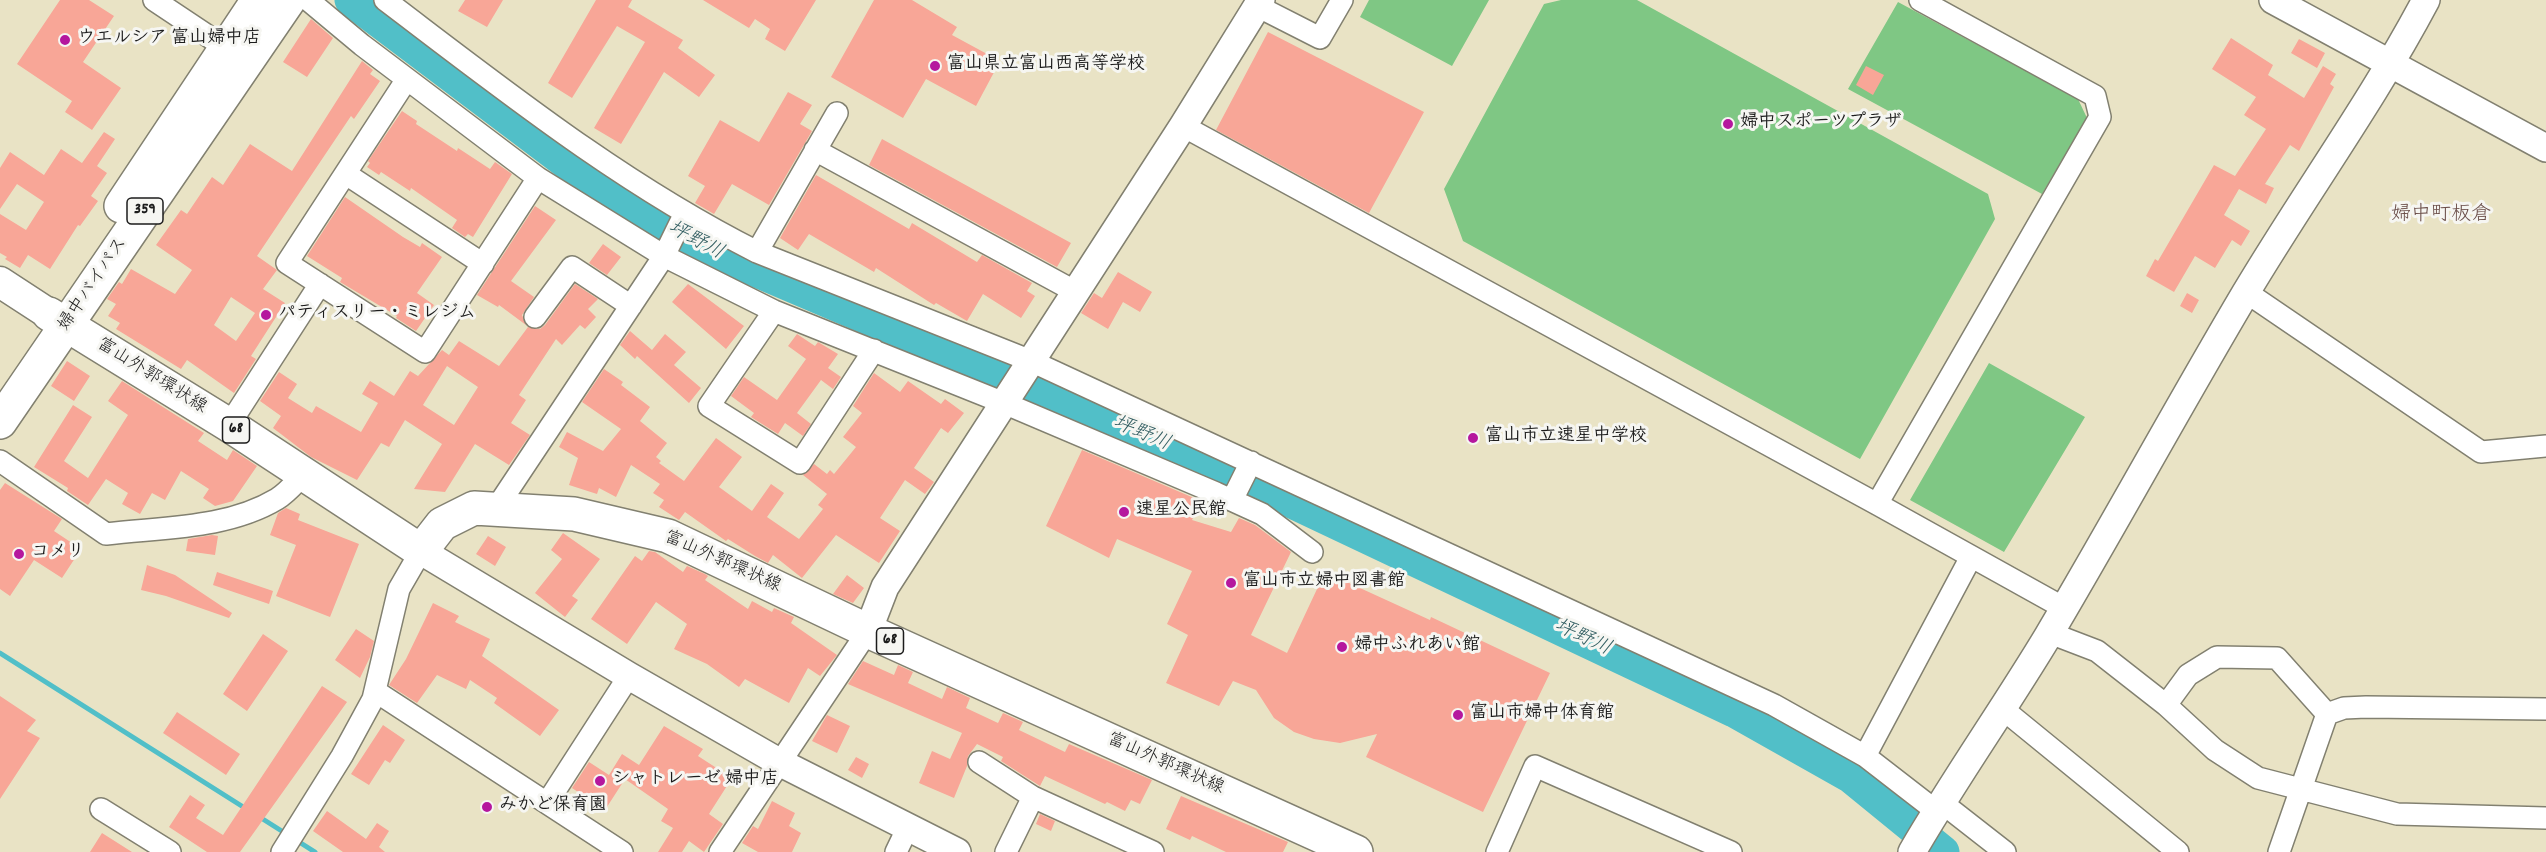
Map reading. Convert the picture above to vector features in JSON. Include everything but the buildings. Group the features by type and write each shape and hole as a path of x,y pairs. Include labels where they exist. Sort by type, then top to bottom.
{"main road":[{"name":"婦中バイパス","path":"0,422 58,319 258,0"},
{"name":"婦中バイパス","path":"0,384 58,319 289,0"},
{"path":"0,282 58,319"},
{"name":"富山外郭環状線","path":"58,319 229,425 422,550 442,524 474,508 574,514 668,536 1310,842 1356,852"}],"street":[{"path":"154,0 226,48"},
{"path":"308,0 407,79 538,178 664,256 774,311 1004,403 1232,500 1262,514 1312,552"},
{"path":"385,0 569,139 646,191 757,252 1031,361 1774,705 1865,756 1936,810 2005,852"},
{"path":"720,852 868,631 885,587 1183,126 1259,3 1320,38 1342,0"},
{"path":"1877,504 2100,117 2095,96 1920,0"},
{"path":"2273,0 2546,148"},
{"path":"1912,852 1936,810 2004,710 2246,292 2391,66 2426,0"},
{"path":"407,79 287,263 424,352 538,178"},
{"path":"757,252 837,113"},
{"path":"1183,126 2064,608"},
{"path":"815,150 1076,292"},
{"path":"346,174 483,264"},
{"path":"495,510 664,256 685,213"},
{"path":"535,317 572,267 631,306"},
{"path":"229,425 320,284"},
{"path":"2246,292 2481,452 2546,446"},
{"path":"774,311 709,405 800,463 874,350"},
{"path":"0,461 106,534 227,520 253,512 279,498 304,474"},
{"path":"1232,500 1251,462"},
{"path":"282,852 342,756 375,691 399,589 422,550 629,676 779,762 957,852"},
{"path":"1865,756 1971,557"},
{"path":"2050,633 2097,651 2166,705 2215,750 2258,778 2300,791 2397,814 2546,818"},
{"path":"2166,705 2188,675 2217,657 2277,658 2327,714"},
{"path":"547,802 629,676"},
{"path":"375,691 622,852"},
{"path":"2327,714 2344,708 2366,707 2546,708"},
{"path":"2004,710 2178,852"},
{"path":"2279,852 2327,714"},
{"path":"978,762 1033,797 1153,852"},
{"path":"1497,852 1535,766 1731,852"},
{"path":"1006,852 1033,797"},
{"path":"101,809 170,852"},
{"path":"896,852 908,827"}],"green space":[{"path":"1369,0 1489,0 1452,66 1360,17"},
{"path":"1561,0 1637,0 1988,194 1995,219 1860,459 1463,241 1444,189 1544,4"},
{"path":"1898,2 2078,99 2087,118 2042,194 1848,89"},
{"path":"1989,363 2085,417 2004,552 1910,500"}],"waterway":[{"name":"坪野川","path":"351,0 575,169 633,208 717,254 1233,474 1734,711 1851,777 1943,852"},
{"path":"0,653 248,810"},
{"path":"258,816 288,835"},
{"path":"296,840 315,852"}],"place":[{"name":"ウエルシア 富山婦中店","path":"65,40"},
{"name":"富山県立富山西高等学校","path":"935,66"},
{"name":"婦中スポーツプラザ","path":"1728,124"},
{"name":"パティスリー・ミレジム","path":"266,315"},
{"name":"富山市立速星中学校","path":"1473,438"},
{"name":"速星公民館","path":"1124,512"},
{"name":"コメリ","path":"19,554"},
{"name":"富山市立婦中図書館","path":"1231,583"},
{"name":"婦中ふれあい館","path":"1342,647"},
{"name":"富山市婦中体育館","path":"1458,715"},
{"name":"シャトレーゼ 婦中店","path":"600,781"},
{"name":"みかど保育園","path":"487,807"}],"district":[{"name":"婦中町板倉","path":"2441,216"}]}
